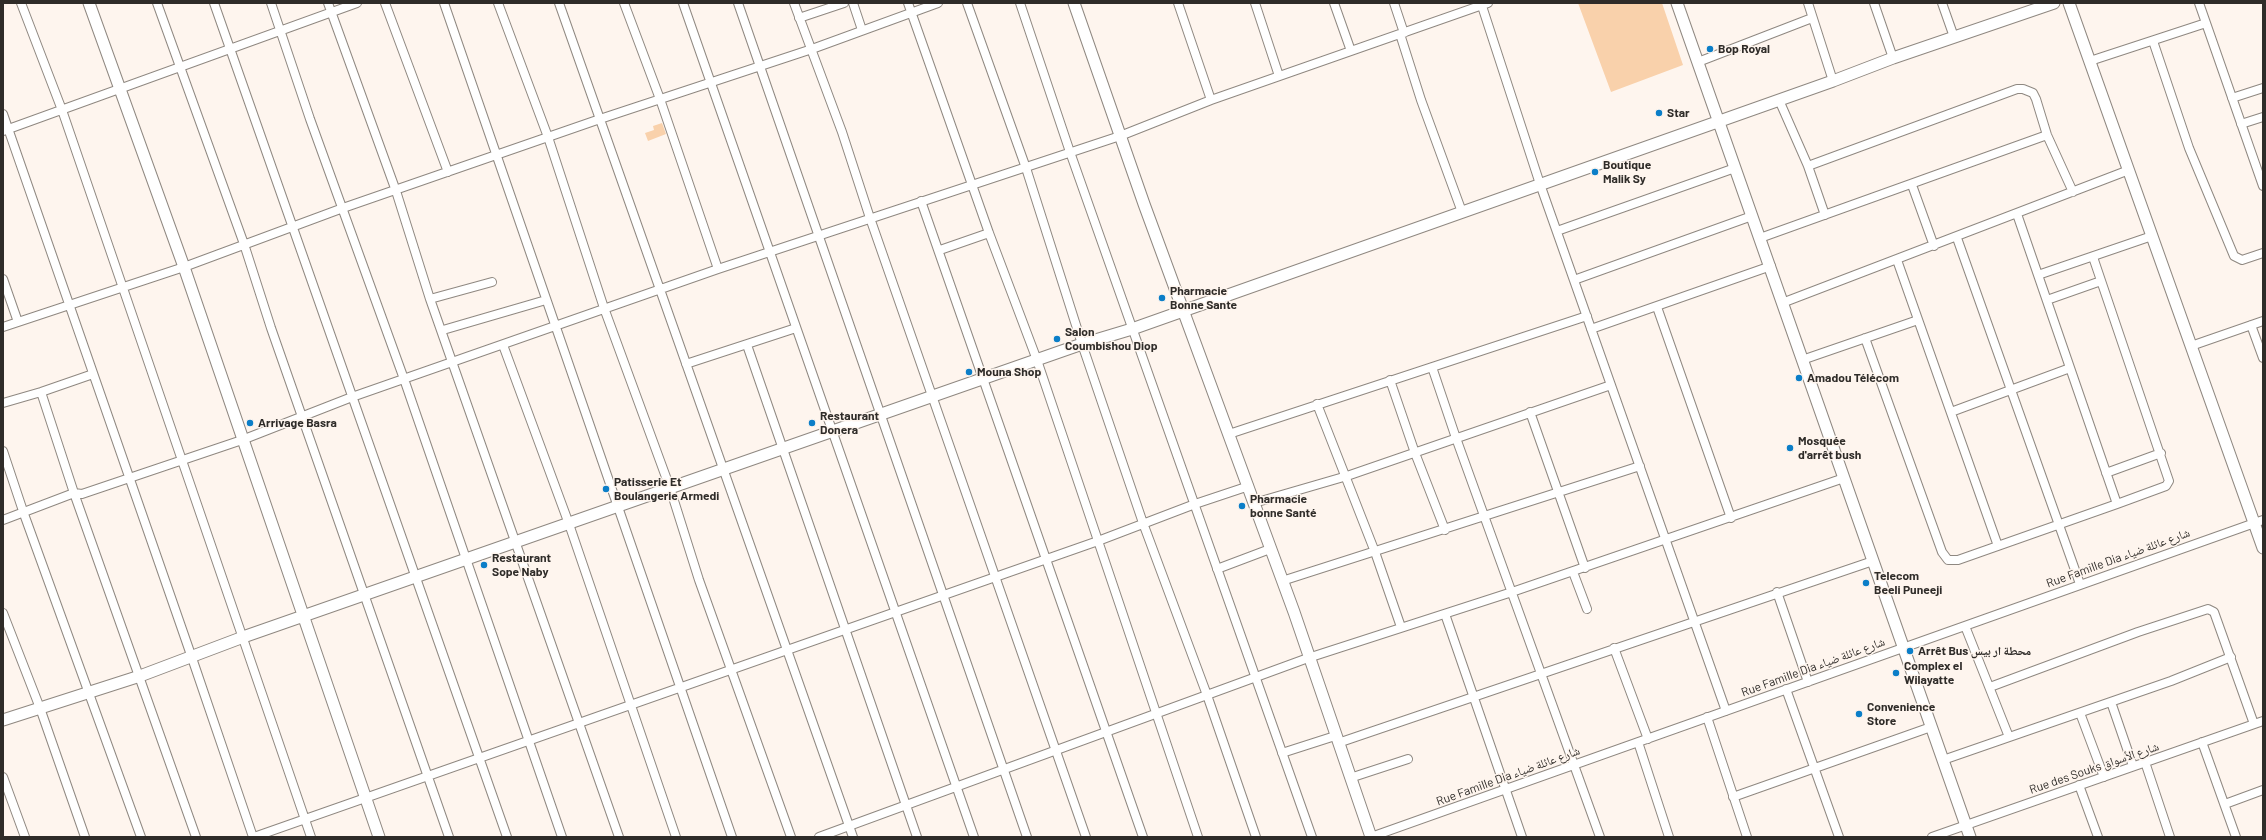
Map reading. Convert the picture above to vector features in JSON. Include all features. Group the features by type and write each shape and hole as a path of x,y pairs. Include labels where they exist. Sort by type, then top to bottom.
{"street":[{"path":"21,3 62,110 121,287 311,837"},
{"path":"89,3 119,91 184,267 379,837"},
{"path":"156,3 244,244 301,415 365,595 448,837"},
{"path":"214,3 506,837"},
{"path":"271,3 404,379 465,560 562,837"},
{"path":"328,3 396,191 430,299 443,330 515,542 619,837"},
{"path":"6,130 119,91 280,30 357,3"},
{"path":"385,3 448,172"},
{"path":"444,3 732,837"},
{"path":"498,3 548,137 604,308 670,488 791,837"},
{"path":"559,3 852,837"},
{"path":"624,3 660,99 718,269"},
{"path":"683,3 974,837"},
{"path":"738,3 761,66 818,236 945,595 1027,837"},
{"path":"794,3 842,132 870,218 1086,837"},
{"path":"799,18 844,3"},
{"path":"853,3 862,30"},
{"path":"908,3 989,233 1037,360 1198,837"},
{"path":"3,327 184,267 343,208 396,191 600,119 812,49 938,3"},
{"path":"967,3 1026,168 1082,344 1143,523 1207,695 1256,837"},
{"path":"1020,3 1070,152 1312,837"},
{"path":"1074,3 1120,136 1282,581 1371,837"},
{"path":"1178,3 1211,100"},
{"path":"1255,3 1279,76"},
{"path":"1334,3 1351,52"},
{"path":"1394,3 1421,100 1462,212"},
{"path":"1677,3 1970,837"},
{"path":"1808,3 1833,81"},
{"path":"1874,3 1893,58"},
{"path":"1942,3 1954,37"},
{"path":"3,720 140,676 192,655 243,637 984,380 1082,344 1132,329 1780,100 1893,58 2054,3"},
{"path":"2070,3 2191,346 2259,521 2263,548"},
{"path":"2199,3 2263,186"},
{"path":"3,520 24,514 74,494 82,494 242,440 301,415 555,327 604,308 870,218 1120,136 1211,100 1351,52 1483,4 1540,184 1666,540 1696,620 1726,711"},
{"path":"1698,62 1812,18"},
{"path":"2090,61 2206,23"},
{"path":"2153,41 2189,148 2234,256 2242,260 2263,253"},
{"path":"1808,166 2023,88 2033,93 2047,135 2073,192"},
{"path":"2232,98 2263,88"},
{"path":"1780,100 1808,166 1825,216"},
{"path":"3,114 6,130 192,655 253,837 996,578 1195,504 1248,486"},
{"path":"2241,124 2263,117"},
{"path":"1760,238 1912,185 2047,135"},
{"path":"1557,231 1735,168"},
{"path":"1782,303 1957,238 2129,170"},
{"path":"1912,185 1934,246"},
{"path":"921,201 940,250 984,380 1048,559 1143,837"},
{"path":"2017,214 2117,504"},
{"path":"1574,280 1752,216"},
{"path":"940,250 989,233"},
{"path":"2038,275 2152,236"},
{"path":"1957,238 2080,584"},
{"path":"1866,338 1944,557 1948,560 1958,560 2059,525 2168,484 2169,481 2093,257"},
{"path":"1897,260 1998,546"},
{"path":"1591,329 1770,266"},
{"path":"3,279 18,322"},
{"path":"2047,300 2101,281"},
{"path":"430,299 492,282"},
{"path":"443,330 546,300"},
{"path":"1657,307 1731,518"},
{"path":"1229,434 1587,316"},
{"path":"1802,360 1918,320"},
{"path":"2191,346 2263,321"},
{"path":"2250,325 2263,358"},
{"path":"686,364 796,328"},
{"path":"503,344 569,524 676,837"},
{"path":"747,345 917,837"},
{"path":"1432,367 1456,438 1486,517 1600,837"},
{"path":"1950,412 2070,368"},
{"path":"3,403 93,374"},
{"path":"1390,380 1415,453 1445,530"},
{"path":"1254,503 1347,476 1611,385"},
{"path":"41,392 74,494 196,837"},
{"path":"1317,404 1347,476 1401,627"},
{"path":"1530,412 1585,568"},
{"path":"3,451 87,692 141,837"},
{"path":"2106,473 2160,453"},
{"path":"1282,581 1486,517 1640,466"},
{"path":"819,837 1308,658 1585,568 1844,478"},
{"name":"Rue Famille Dia شارع عائلة ضياء","path":"1371,837 1383,835 1505,789 2259,521"},
{"path":"1217,569 1270,549"},
{"path":"1282,753 1336,739 1472,695 1873,561"},
{"path":"1573,572 1587,609"},
{"path":"1777,592 1808,682"},
{"path":"1990,687 2204,609 2214,612 2254,724"},
{"path":"3,613 40,708 85,837"},
{"path":"1445,614 1522,837"},
{"path":"1964,626 2010,737"},
{"path":"1614,648 1648,739"},
{"path":"1943,760 2111,702 2231,657"},
{"path":"1786,690 1839,837"},
{"path":"2111,702 2133,766"},
{"path":"2080,713 2104,776"},
{"path":"1707,718 1747,837"},
{"name":"Rue des Souks شارع الأسواق","path":"1932,837 2263,721"},
{"path":"1733,797 1931,727"},
{"path":"1638,742 1669,837"},
{"path":"2202,742 2236,837"},
{"path":"1350,778 1408,760"},
{"path":"2145,762 2170,837"},
{"path":"3,778 25,837"},
{"path":"2079,785 2098,837"},
{"path":"2225,804 2263,790"}],"shaded area":[{"path":"1578,3 1662,3 1683,65 1611,92"},
{"path":"662,123 666,134 648,141 645,133 654,130 653,126"}],"place":[{"name":"Bop Royal","path":"1710,49"},
{"name":"Star","path":"1659,113"},
{"name":"Boutique Malik Sy","path":"1595,172"},
{"name":"Pharmacie Bonne Sante","path":"1162,298"},
{"name":"Salon Coumbishou Diop","path":"1057,339"},
{"name":"Mouna Shop","path":"969,372"},
{"name":"Amadou Télécom","path":"1799,378"},
{"name":"Arrivage Basra","path":"250,423"},
{"name":"Restaurant Donera","path":"812,423"},
{"name":"Mosquée d'arrêt bush","path":"1790,448"},
{"name":"Patisserie Et Boulangerie Armedi","path":"606,489"},
{"name":"Pharmacie bonne Santé","path":"1242,506"},
{"name":"Restaurant Sope Naby","path":"484,565"},
{"name":"Telecom Beeli Puneeji","path":"1866,583"},
{"name":"Arrêt Bus محطة ار بيس","path":"1910,651"},
{"name":"Complex el Wilayatte","path":"1896,673"},
{"name":"Convenience Store","path":"1859,714"}]}
